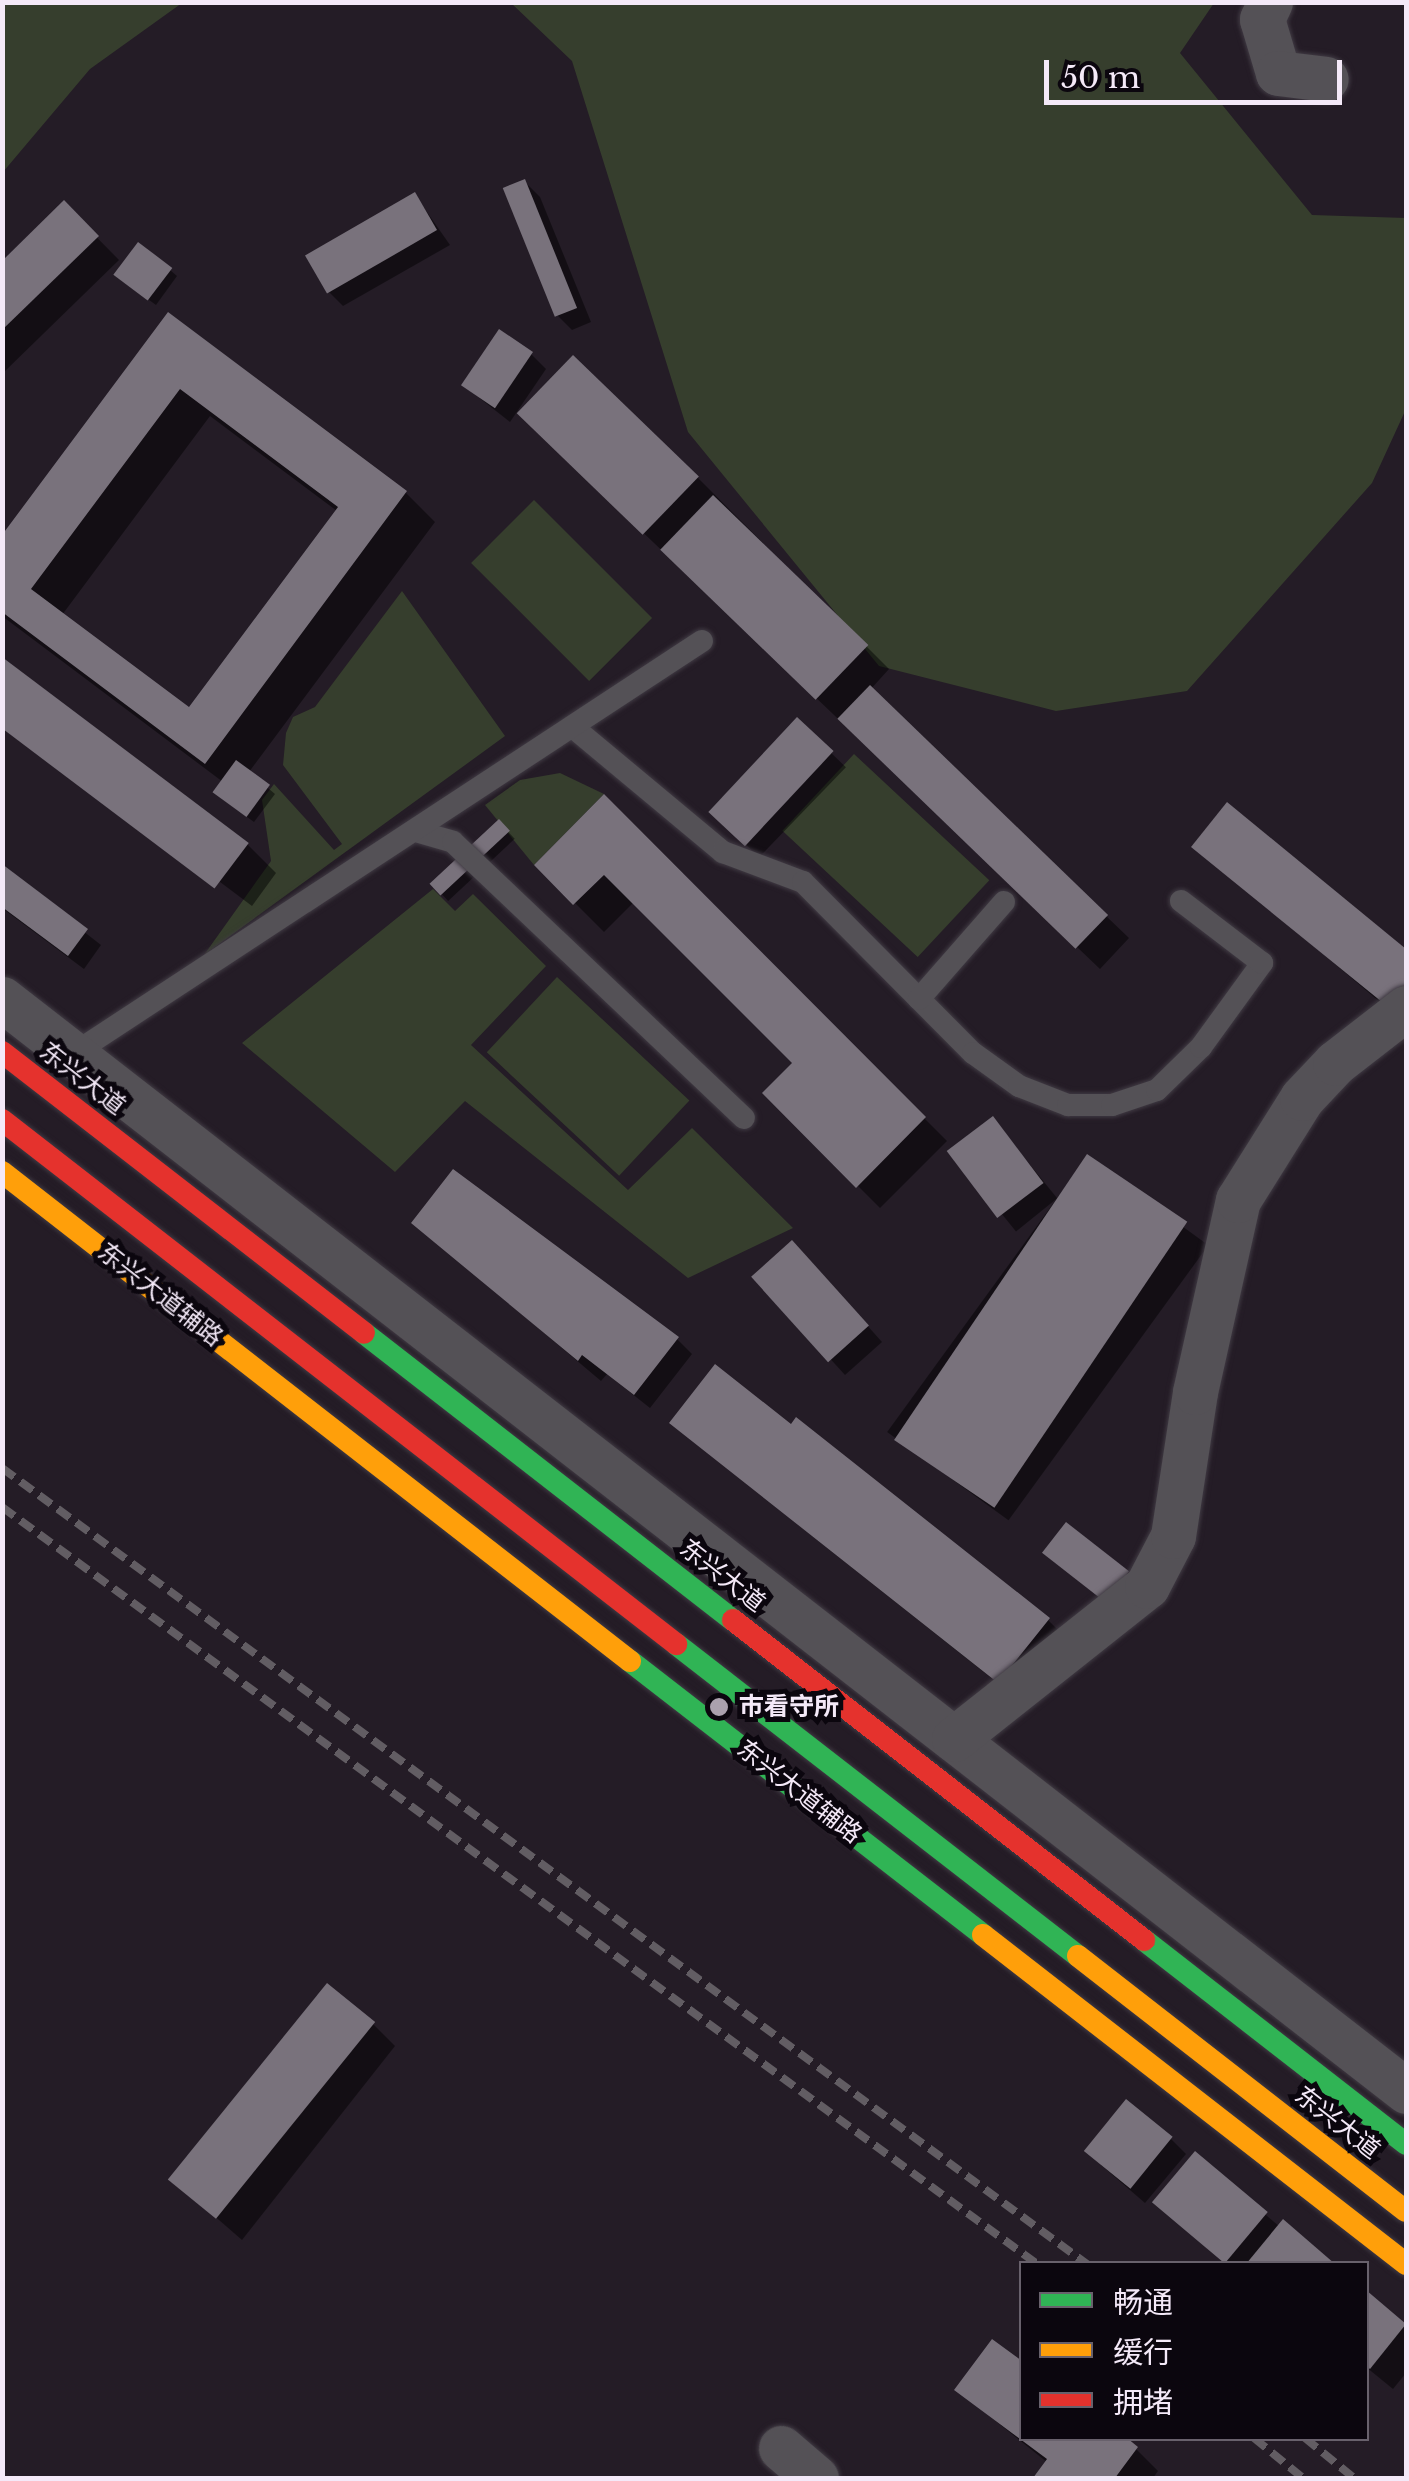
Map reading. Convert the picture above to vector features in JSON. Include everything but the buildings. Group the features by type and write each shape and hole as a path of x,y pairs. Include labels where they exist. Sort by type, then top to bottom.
{"main road":[{"name":"东兴大道","path":"2,1052 57,1068 420,1377 1406,2144"},
{"name":"东兴大道","path":"2,1116 288,1368 830,1763 1406,2211"},
{"name":"东兴大道辅路","path":"2,1172 288,1368 869,1846 1406,2264"}],"street":[{"path":"1270,2 1262,19 1278,73 1326,78"},
{"path":"2,999 57,1068 364,1280 1406,2091"},
{"path":"954,1739 1147,1586 1172,1536 1195,1392 1238,1200 1302,1098 1335,1062 1406,1008"},
{"path":"364,1280 420,1377"},
{"path":"604,1520 708,1548"},
{"path":"830,1763 869,1846"},
{"path":"1089,1844 1125,1925"},
{"path":"1239,2082 1287,2172"},
{"path":"782,2448 816,2478"}],"lane":[{"path":"2,1116 57,1068 419,832 702,641"},
{"path":"574,728 724,852 804,882 972,1054 1019,1086 1068,1105 1112,1105 1157,1090 1201,1047 1262,963 1182,901"},
{"path":"419,832 453,842 744,1118"},
{"path":"919,999 1004,902"}],"green space":[{"path":"3,2 182,3 90,69 3,172"},
{"path":"511,3 1214,3 1180,53 1312,215 1406,218 1406,409 1372,483 1187,691 1056,711 879,666 688,432 572,61"},
{"path":"534,500 652,618 589,681 471,563"},
{"path":"402,591 505,736 204,955 271,861 262,800 274,784 334,850 342,844 283,765 286,733 293,717 315,707"},
{"path":"854,754 989,880 918,957 782,831"},
{"path":"560,773 604,794 534,865 485,805 520,780"},
{"path":"433,889 455,911 473,894 546,966 471,1045 628,1190 692,1128 793,1228 688,1278 465,1101 395,1172 242,1043"},
{"path":"557,977 689,1100 619,1176 487,1052"}],"railway":[{"path":"2,1468 1083,2261"},
{"path":"2,1507 1033,2261"},
{"path":"1258,2441 1303,2478"},
{"path":"1309,2441 1354,2478"}],"traffic: fast":[{"path":"364,1333 733,1620"},
{"path":"676,1644 1078,1956"},
{"path":"630,1661 983,1935"},
{"path":"1144,1940 1406,2144"}],"traffic: slow":[{"path":"2,1172 630,1661"},
{"path":"983,1935 1406,2264"},
{"path":"1078,1956 1406,2211"}],"traffic: jam":[{"path":"2,1052 364,1333"},
{"path":"2,1120 676,1644"},
{"path":"733,1620 1144,1940"}],"place":[{"name":"巿看守所","path":"719,1707"}]}
